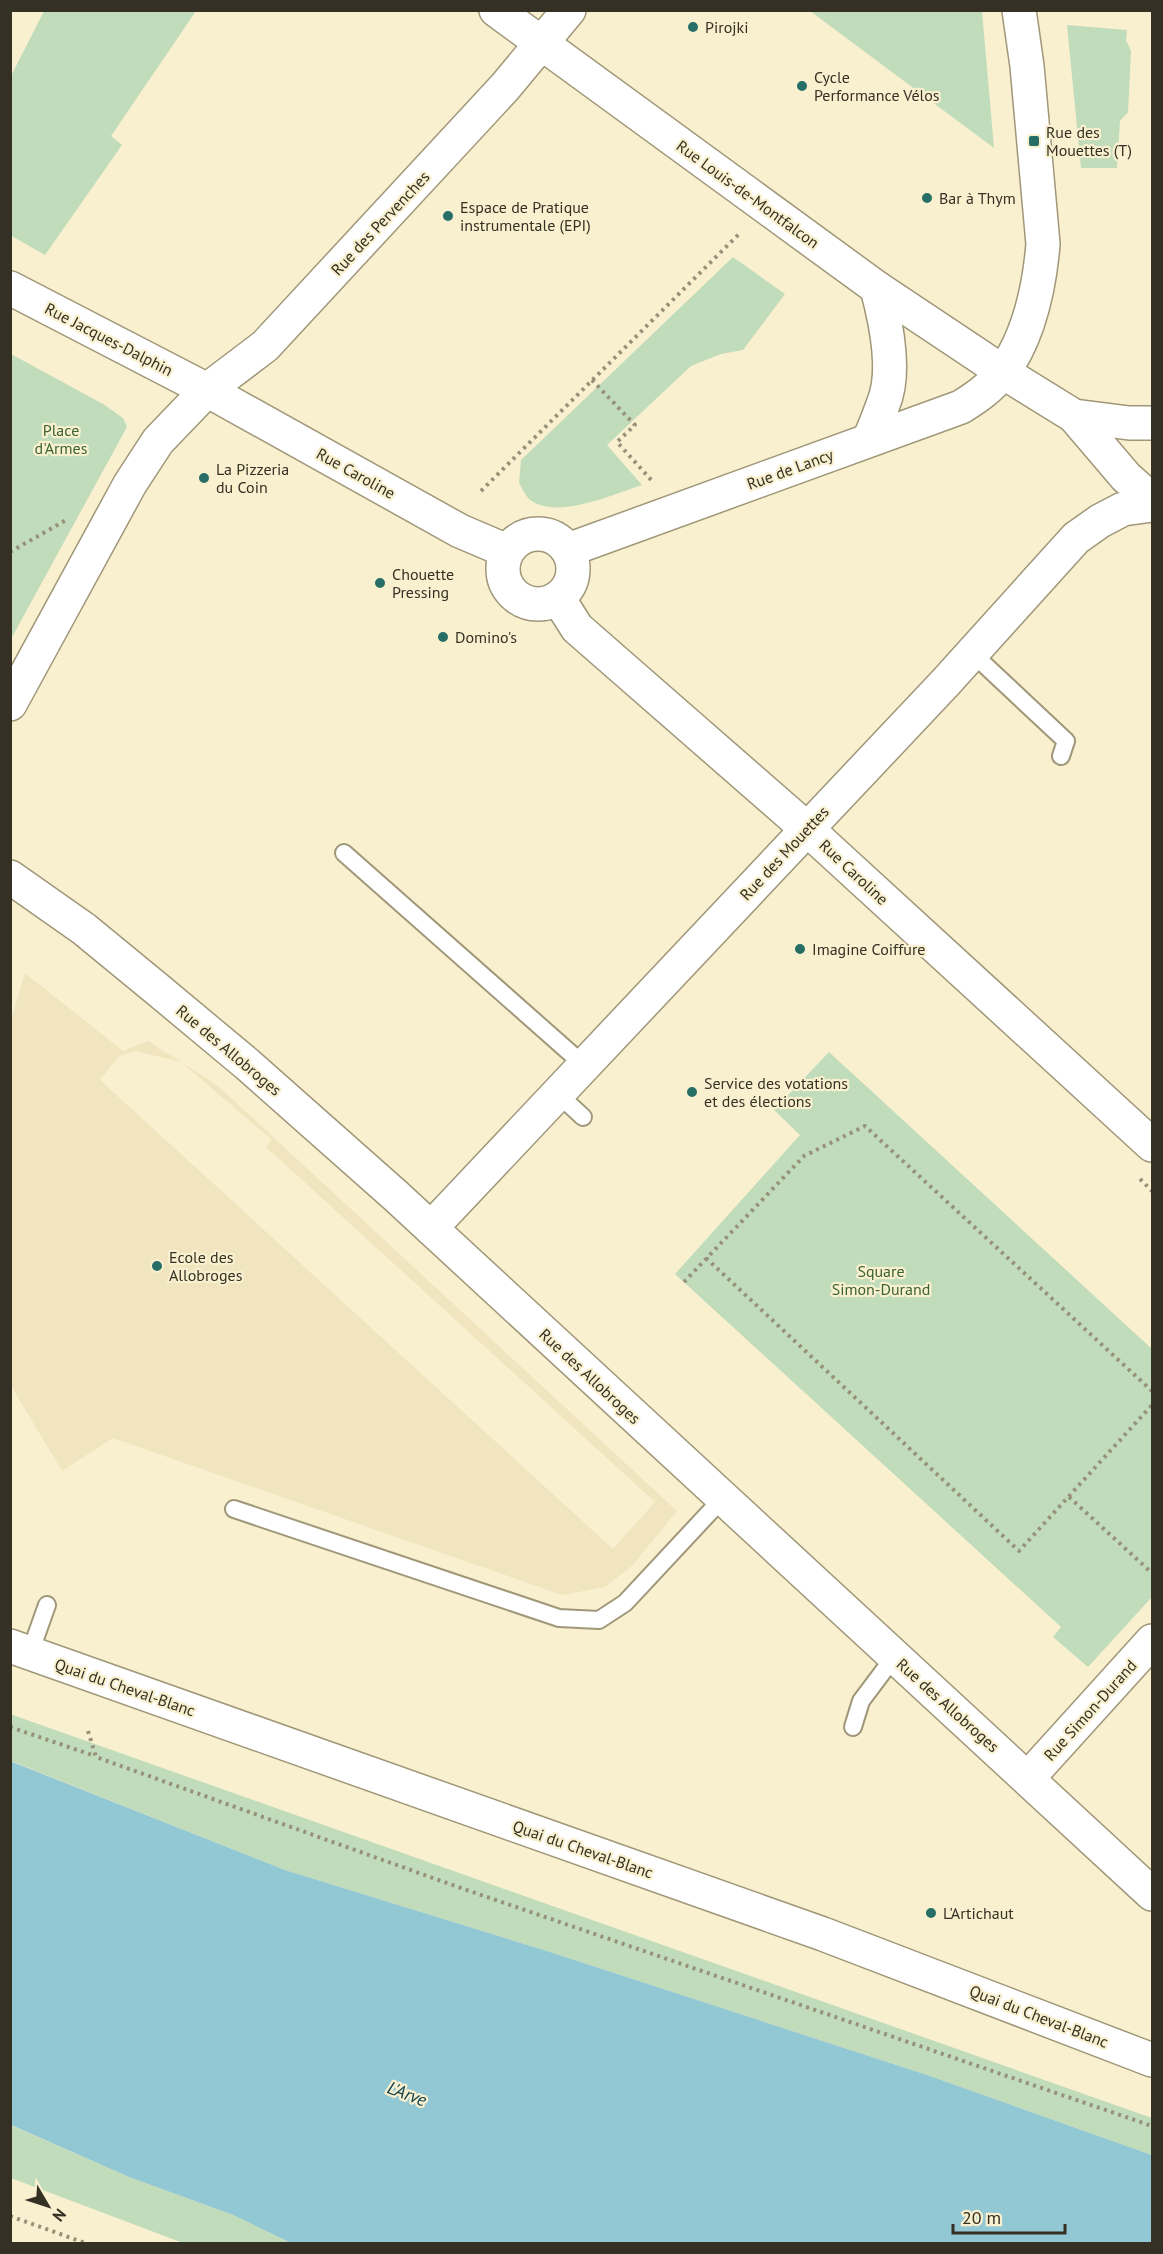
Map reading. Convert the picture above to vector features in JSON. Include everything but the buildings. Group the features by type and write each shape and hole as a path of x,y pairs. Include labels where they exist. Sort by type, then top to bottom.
{"street":[{"name":"Rue Louis-de-Montfalcon","path":"496,10 877,288 1074,416"},
{"name":"Rue des Pervenches","path":"207,390 265,346 542,44 570,10"},
{"name":"Rue de Lancy","path":"568,550 961,407 985,391 1003,372 1032,313 1041,273 1043,244 1027,66 1019,10"},
{"name":"Rue Jacques-Dalphin","path":"10,288 207,390"},
{"path":"870,440 887,394 888,374 887,326 877,288"},
{"path":"10,704 130,484 158,441 207,390"},
{"name":"Rue Caroline","path":"207,390 460,531 507,551"},
{"path":"1074,416 1129,423 1152,423"},
{"path":"1074,416 1126,477 1152,500"},
{"name":"Rue des Mouettes","path":"431,1228 972,653 1076,538 1100,520 1123,509 1152,506"},
{"path":"531,534 545,534 558,539 568,550 573,563 573,576 568,588 558,598 546,603 532,604 519,599 509,589 503,577 503,564 507,551 517,540 531,534"},
{"name":"Rue Caroline","path":"558,598 577,628 807,829 1152,1145"},
{"name":"Rue des Allobroges","path":"10,877 84,930 247,1064 431,1228 1152,1894"},
{"name":"Rue Simon-Durand","path":"1028,1778 1152,1641"},
{"name":"Quai du Cheval-Blanc","path":"20,1649 823,1934 1152,2060"}],"lane":[{"path":"972,653 1066,741 1061,756"},
{"path":"344,853 585,1066"},
{"path":"558,1094 583,1117"},
{"path":"234,1509 559,1618 599,1620 625,1603 722,1498"},
{"path":"20,1649 47,1605"},
{"path":"853,1727 861,1701 894,1657"}],"path":[{"path":"481,490 766,207"},
{"path":"592,380 635,425 617,442 655,485 645,489"},
{"path":"10,552 70,518"},
{"path":"684,1282 804,1156 865,1126 1152,1391"},
{"path":"706,1258 1019,1551 1152,1405"},
{"path":"1069,1497 1152,1574"},
{"path":"10,1727 469,1891 1152,2126"},
{"path":"88,1731 96,1756"},
{"path":"10,2216 88,2244"}],"shaded area":[{"name":"Ecole des Allobroges","path":"25,973 123,1051 148,1041 181,1062 217,1085 677,1511 632,1566 605,1587 562,1595 113,1438 62,1471 11,1386 10,1024","holes":["135,1051 181,1062 272,1140 266,1147 655,1502 613,1549 100,1080 119,1056"]}],"green space":[{"path":"44,11 196,11 111,136 122,145 45,255 10,235 11,76"},
{"path":"810,11 982,11 994,148"},
{"path":"1067,25 1127,30 1126,40 1131,51 1128,112 1120,121 1117,168 1081,168"},
{"path":"733,257 785,294 743,350 721,354 691,366 607,445 642,485 569,507 540,505 529,499 519,483 521,460"},
{"name":"Place d'Armes","path":"11,354 103,404 123,418 127,427 11,639"},
{"name":"Square Simon-Durand","path":"829,1052 1152,1349 1152,1597 1088,1667 1053,1637 1061,1627 675,1274 800,1135 774,1110"},
{"path":"10,1714 1152,2118 1152,2155 927,2075 547,1951 285,1870 11,1761"},
{"path":"10,2125 129,2177 233,2215 291,2243 183,2243 11,2178"}],"water":[{"name":"L'Arve","path":"10,1761 285,1870 547,1951 927,2075 1152,2155 1152,2243 291,2243 233,2215 129,2177 11,2125"}],"place":[{"name":"Pirojki","path":"693,27"},
{"name":"Cycle Performance Vélos","path":"802,86"},
{"name":"Rue des Mouettes (T)","path":"1034,141"},
{"name":"Bar à Thym","path":"927,198"},
{"name":"Espace de Pratique instrumentale (EPI)","path":"448,216"},
{"name":"La Pizzeria du Coin","path":"204,478"},
{"name":"Chouette Pressing","path":"380,583"},
{"name":"Domino's","path":"443,637"},
{"name":"Imagine Coiffure","path":"800,949"},
{"name":"Service des votations et des élections","path":"692,1092"},
{"name":"Ecole des Allobroges","path":"157,1266"},
{"name":"L'Artichaut","path":"931,1913"}]}
